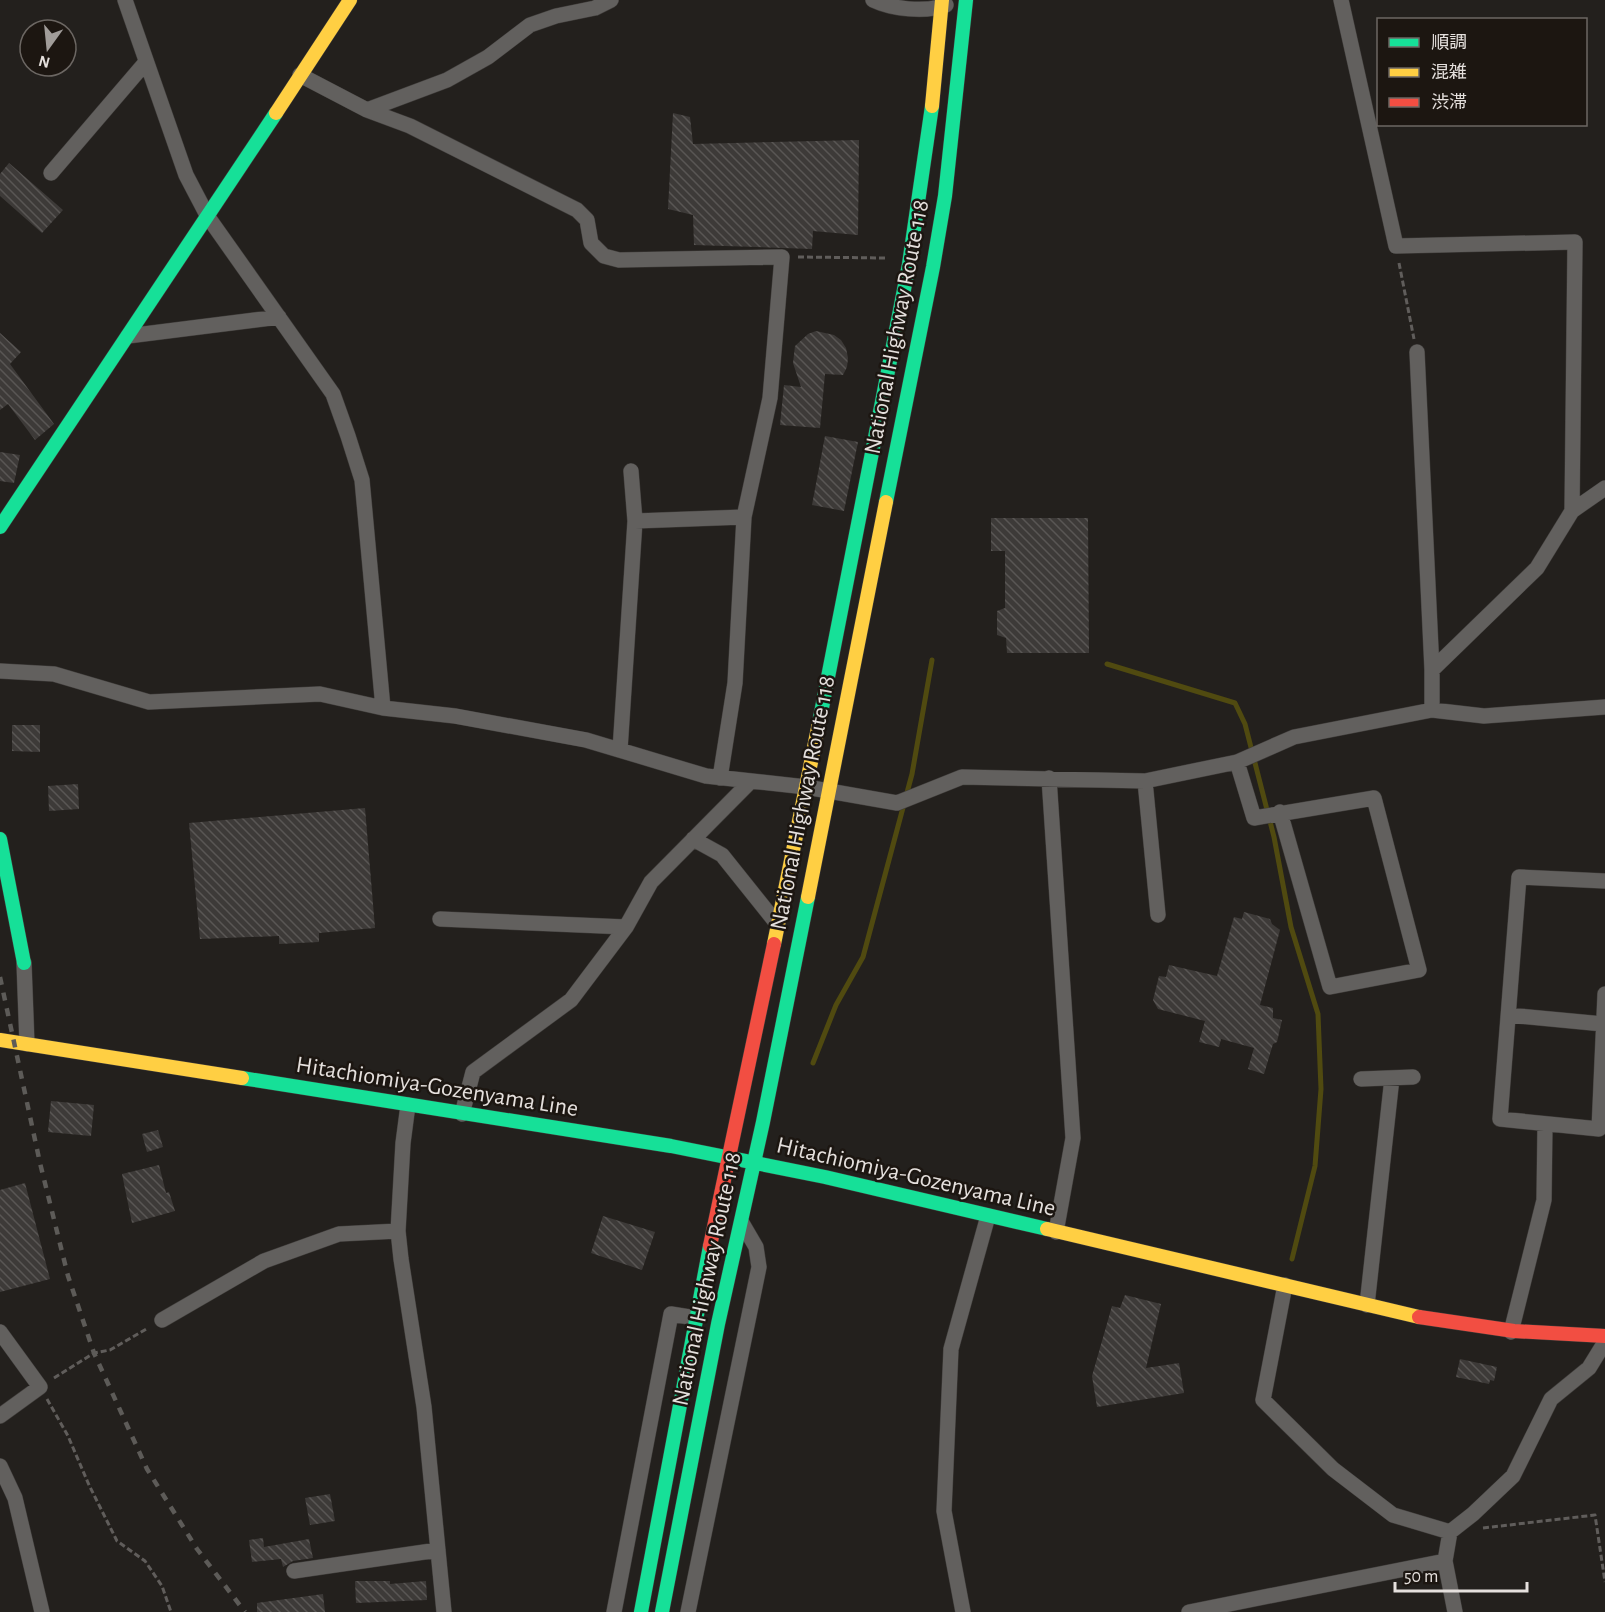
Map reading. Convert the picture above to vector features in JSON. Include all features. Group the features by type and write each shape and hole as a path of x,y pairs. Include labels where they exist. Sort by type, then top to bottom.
{"main road":[{"path":"0,527 350,0"},
{"name":"National Highway Route 118","path":"662,1612 718,1324 755,1163 933,267 946,186 966,0"},
{"name":"National Highway Route 118","path":"641,1610 696,1318 806,788 909,264 946,2"},
{"path":"0,839 24,963"},
{"name":"Hitachiomiya-Gozenyama Line","path":"0,1040 671,1146 825,1177 1456,1324 1511,1332 1605,1336"}],"street":[{"path":"125,0 186,175 208,217 333,394 362,480 383,708"},
{"path":"367,110 447,80 488,57 530,25 556,16 595,8 611,0"},
{"path":"873,0 884,5 907,9 946,2"},
{"path":"1341,0 1396,246 1575,242 1572,511"},
{"path":"51,173 146,62"},
{"path":"300,75 367,110 410,126 577,210 587,220 591,243 604,256 619,260 782,257 770,398 744,518 735,683 720,778"},
{"path":"128,336 279,317"},
{"path":"1417,352 1432,710"},
{"path":"620,750 635,521 631,471"},
{"path":"1432,670 1537,568 1572,511 1605,488"},
{"path":"635,521 744,518"},
{"path":"0,671 54,674 149,702 320,694 383,708 455,716 586,740 706,776 829,791 897,803 962,777 1145,781 1237,762 1294,737 1432,710 1484,716 1605,707"},
{"path":"1237,762 1254,818 1280,813 1374,798 1419,970 1330,987 1280,813"},
{"path":"1049,778 1073,1138 1056,1232"},
{"path":"1145,781 1158,915"},
{"path":"462,1114 472,1072 571,1000 626,927 651,882 750,782"},
{"path":"693,839 722,855 778,925"},
{"path":"1605,881 1519,877 1500,1119 1599,1129 1605,994"},
{"path":"440,919 626,927"},
{"path":"24,963 27,1044"},
{"path":"1509,1015 1603,1023"},
{"path":"1361,1079 1413,1077"},
{"path":"1367,1305 1392,1078"},
{"path":"408,1106 403,1143 398,1231 424,1407 444,1612"},
{"path":"1511,1332 1544,1200 1545,1125"},
{"path":"963,1612 944,1511 951,1349 988,1216"},
{"path":"688,1612 759,1267 756,1247 742,1223"},
{"path":"162,1320 264,1261 339,1234 398,1231"},
{"path":"1285,1285 1263,1400 1333,1469 1393,1515 1450,1532"},
{"path":"614,1612 671,1314 696,1318"},
{"path":"0,1332 40,1387 0,1416"},
{"path":"1455,1612 1445,1561 1450,1532 1473,1514 1513,1476 1551,1398 1589,1368 1605,1342"},
{"path":"0,1466 15,1498 42,1612"},
{"path":"294,1571 438,1550"},
{"path":"1189,1612 1445,1561"}],"path":[{"path":"1396,246 1417,352"},
{"path":"782,257 889,258"},
{"path":"162,1320 110,1350 94,1353 40,1387 68,1436 117,1541 145,1561 162,1586 171,1612"},
{"path":"1450,1532 1595,1515 1605,1582"}],"building":[{"path":"673,113 690,117 693,144 859,140 858,235 813,231 812,249 694,245 693,215 668,209"},
{"path":"9,163 63,210 42,233 0,196 0,174"},
{"path":"816,331 834,335 841,340 846,348 847,367 843,375 825,374 820,428 780,425 784,385 801,387 793,363 795,346 808,334"},
{"path":"0,333 21,352 10,364 54,424 35,440 8,404 0,410"},
{"path":"825,436 858,442 844,511 812,505"},
{"path":"0,452 20,455 14,483 0,481"},
{"path":"991,518 1088,518 1089,653 1007,653 1006,638 997,635 997,611 1005,608 1005,551 991,551"},
{"path":"12,725 40,725 40,752 12,751"},
{"path":"78,784 79,809 49,811 48,786"},
{"path":"365,808 375,928 319,933 319,942 279,944 279,936 200,939 189,823"},
{"path":"1244,912 1270,919 1272,924 1280,930 1260,1005 1273,1008 1273,1018 1282,1020 1277,1042 1273,1044 1264,1074 1248,1069 1254,1048 1221,1039 1219,1047 1199,1042 1205,1021 1158,1009 1153,1000 1159,976 1166,977 1169,965 1217,976 1234,917 1242,919"},
{"path":"51,1101 94,1105 91,1136 48,1132"},
{"path":"158,1130 163,1147 147,1152 142,1134"},
{"path":"159,1165 166,1193 169,1192 175,1211 132,1223 122,1174"},
{"path":"25,1183 50,1279 0,1292 0,1190"},
{"path":"603,1216 655,1232 642,1270 591,1253"},
{"path":"1125,1295 1161,1304 1146,1368 1179,1363 1184,1393 1097,1407 1092,1376 1112,1306 1120,1308"},
{"path":"1460,1359 1497,1367 1494,1381 1490,1380 1489,1384 1456,1377"},
{"path":"330,1494 335,1521 310,1525 305,1498"},
{"path":"263,1538 264,1547 309,1539 313,1558 293,1561 283,1567 281,1559 252,1562 249,1540"},
{"path":"355,1581 390,1581 390,1584 426,1581 427,1600 356,1603"},
{"path":"323,1594 325,1612 257,1612 257,1603"}],"waterway":[{"path":"813,1063 836,1005 863,957 912,774 932,660"},
{"path":"1107,664 1235,703 1245,724 1274,837 1291,927 1318,1014 1321,1089 1315,1166 1292,1259"}],"railway":[{"path":"0,977 40,1163 68,1276 94,1353 147,1469 197,1549 245,1612"}],"traffic: fast":[{"path":"886,502 945,196 966,0"},
{"path":"819,723 909,264 932,106"},
{"path":"0,527 276,113"},
{"path":"0,839 24,963"},
{"path":"662,1612 718,1324 763,1122 808,897"},
{"path":"242,1078 671,1146 825,1177 1047,1229"},
{"path":"641,1612 710,1246"}],"traffic: slow":[{"path":"276,113 350,0"},
{"path":"932,106 942,0"},
{"path":"808,897 886,502"},
{"path":"774,944 819,723"},
{"path":"0,1040 242,1078"},
{"path":"1047,1229 1419,1317"}],"traffic: jam":[{"path":"710,1246 774,944"},
{"path":"1419,1317 1514,1331 1605,1336"}]}
